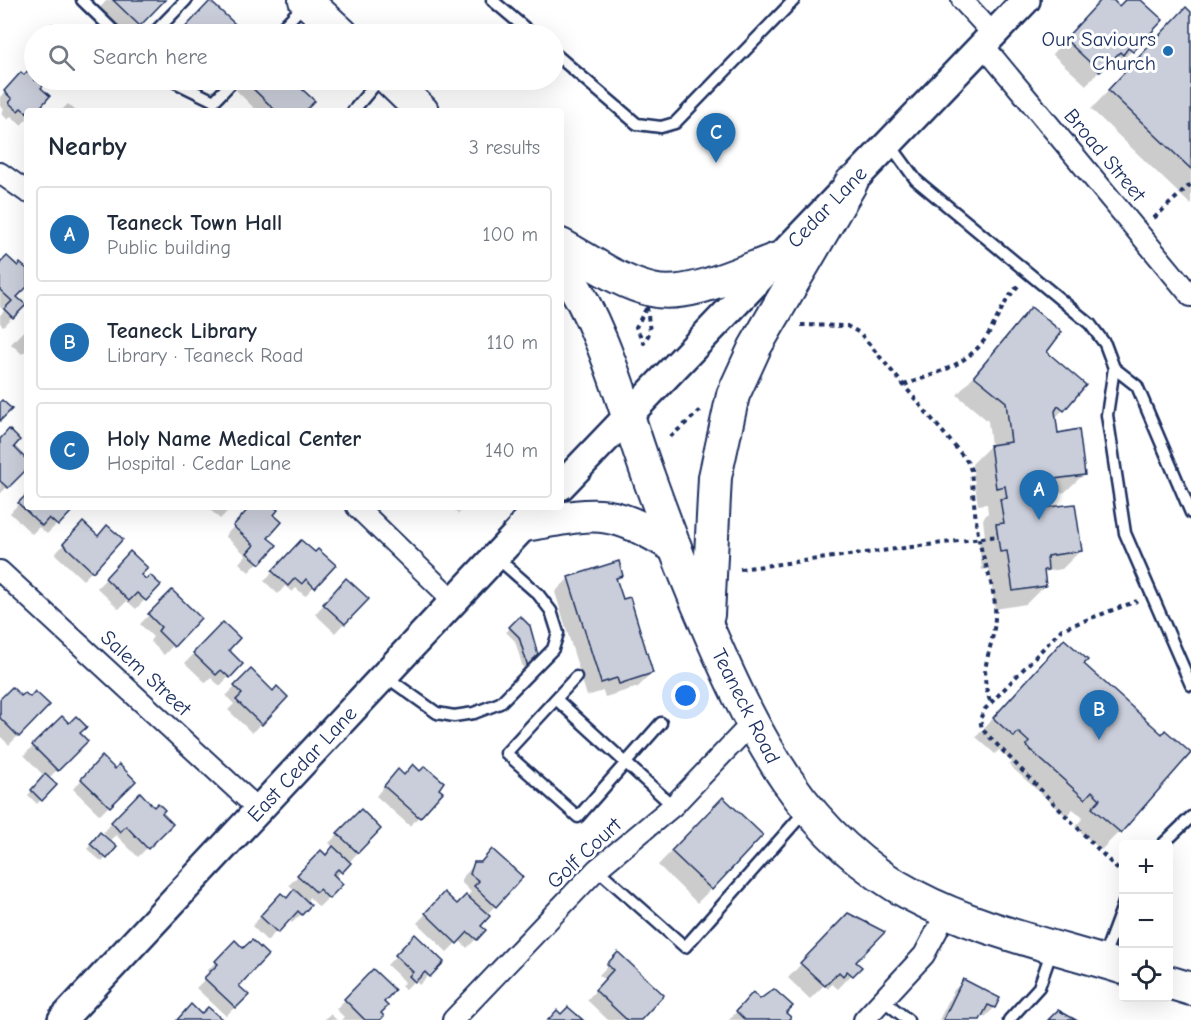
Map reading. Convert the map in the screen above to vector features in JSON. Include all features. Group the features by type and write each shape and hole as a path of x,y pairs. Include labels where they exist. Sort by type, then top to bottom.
{"main road":[{"path":"306,1 331,24"},
{"path":"400,90 419,108"},
{"path":"708,628 713,494 730,405 755,347 851,183"},
{"path":"564,247 633,284 663,292 696,287 777,260"},
{"name":"Teaneck Road","path":"564,271 597,333 675,547 708,628 751,724 785,781 829,832 871,868 911,895 947,912 1113,964"},
{"path":"533,516 607,515 638,525 675,547"},
{"path":"1173,984 1191,989"}],"street":[{"name":"Broad Street","path":"962,0 988,40 1191,296"},
{"name":"Cedar Lane","path":"628,414 1026,0"},
{"path":"0,174 24,190"},
{"path":"564,483 628,414"},
{"path":"360,510 454,601"},
{"name":"East Cedar Lane","path":"62,1020 533,516"},
{"name":"Salem Street","path":"0,571 259,810"},
{"name":"Golf Court","path":"453,1020 597,869 673,806 751,724"},
{"path":"864,1020 928,948 947,912"}],"lane":[{"path":"82,0 107,24"},
{"path":"163,24 186,0"},
{"path":"492,0 520,24"},
{"path":"564,62 637,124 661,127 675,123 794,0"},
{"path":"285,24 306,1"},
{"path":"191,90 214,101 224,90"},
{"path":"356,108 371,90"},
{"path":"889,142 915,180 1090,324 1105,344 1114,368 1107,415 1125,533 1191,685"},
{"path":"1114,368 1137,386 1191,513"},
{"path":"384,676 436,713 450,716 474,713 500,703 553,649 558,633 551,611 538,594 495,557"},
{"path":"576,677 506,753 578,817 661,723"},
{"path":"556,699 673,806"},
{"path":"597,869 685,947 807,808"},
{"path":"1167,840 1191,817"},
{"path":"1113,964 1119,931"},
{"path":"1009,1020 1039,987 1053,946"},
{"path":"883,1000 908,1020"}],"path":[{"path":"1138,232 1191,184"},
{"path":"904,385 955,367 973,354 993,328 1004,301 1028,274"},
{"path":"647,307 650,335 644,343 637,332 639,319 647,307"},
{"path":"800,325 847,326 860,333 967,461 971,470 979,539 996,610 994,630 984,668 985,686 991,703"},
{"path":"670,437 702,409"},
{"path":"740,568 998,536"},
{"path":"1119,871 982,729 980,719 991,703 1062,628 1152,596"}],"building":[{"path":"113,0 165,0 142,24 138,24"},
{"path":"1101,0 1113,0 1119,6 1125,0 1141,0 1163,20 1133,52 1128,48 1123,55 1120,52 1100,72 1065,39"},
{"path":"210,1 235,24 188,24"},
{"name":"Our Saviours Church","path":"1186,7 1191,12 1191,169 1108,90"},
{"path":"21,72 24,75 24,90 43,90 50,96 40,108 24,108 24,110 21,108 18,111 9,103 12,99 4,91"},
{"path":"254,90 303,90 315,101 308,108 273,108"},
{"path":"7,256 18,266 20,263 24,266 24,290 17,297 24,303 24,307 13,318 4,309 12,301 0,290 0,263"},
{"path":"1031,307 1062,332 1047,352 1086,385 1064,411 1058,406 1055,411 1058,433 1079,429 1085,475 1031,482 1033,497 1038,497 1040,508 1075,504 1082,551 1047,556 1048,570 1044,570 1046,586 1013,591 1007,551 1000,552 996,524 1004,523 1000,499 1007,498 1005,486 996,488 990,445 1011,442 1006,402 974,376"},
{"path":"2,400 12,409 0,421 0,402"},
{"path":"9,429 20,440 14,447 24,457 24,472 8,488 0,481 0,439"},
{"path":"24,497 24,509 18,503"},
{"path":"25,510 73,510 58,526 49,518 42,526"},
{"path":"247,510 278,510 274,515 282,522 268,538 277,545 260,564 247,553 254,545 233,526"},
{"path":"83,522 98,536 107,525 123,539 93,572 63,544"},
{"path":"301,540 315,552 318,549 336,565 315,588 306,579 302,584 295,578 288,586 272,571"},
{"path":"130,551 148,568 141,575 146,579 150,575 161,585 146,601 137,593 129,601 105,578"},
{"path":"619,561 623,576 616,578 623,599 630,597 653,673 619,684 617,678 601,683 568,577"},
{"path":"346,578 369,599 345,624 323,604"},
{"path":"172,590 201,618 174,647 158,631 161,627 148,614"},
{"path":"520,616 530,626 538,655 542,658 531,670 519,637 509,627"},
{"path":"223,622 240,638 229,650 243,664 230,678 221,670 216,675 193,653"},
{"path":"1064,639 1088,660 1084,664 1162,734 1165,730 1191,753 1121,833 1092,808 1100,799 1092,791 1085,799 1026,746 1029,742 1018,732 1014,737 993,718"},
{"path":"251,669 273,691 277,686 288,697 262,725 236,700 242,694 234,686"},
{"path":"12,687 21,696 25,693 30,697 35,691 50,705 19,737 0,718 0,699"},
{"path":"62,716 69,723 76,716 87,727 80,733 88,741 58,771 32,745"},
{"path":"102,756 115,769 119,764 136,781 110,807 81,779"},
{"path":"413,764 420,771 425,766 444,782 439,789 443,792 420,818 384,786 398,769 404,775"},
{"path":"45,774 57,785 42,801 31,790"},
{"path":"140,792 154,807 158,803 165,810 162,813 173,824 148,849 126,826 120,832 111,822"},
{"path":"723,797 763,835 712,890 671,851"},
{"path":"361,809 381,829 358,853 337,833"},
{"path":"100,832 117,847 107,859 90,844"},
{"path":"333,846 351,863 342,873 338,869 333,874 343,884 329,899 319,889 316,892 297,875 321,850 326,855"},
{"path":"492,849 523,877 496,907 474,886 479,881 470,874 474,862 481,862"},
{"path":"294,889 311,905 302,915 298,911 278,933 260,916 281,893 287,898"},
{"path":"444,892 457,904 466,895 490,916 481,926 486,930 477,940 468,932 457,944 425,913"},
{"path":"848,913 885,932 856,962 862,967 853,976 847,971 843,976 839,972 825,986 800,963"},
{"path":"415,934 444,962 430,977 425,972 415,982 409,976 413,972 395,955"},
{"path":"235,940 243,948 252,940 268,955 239,986 249,995 236,1008 204,978 218,964 215,961"},
{"path":"618,952 664,995 641,1020 627,1020 595,990 613,970 607,964"},
{"path":"373,969 395,990 384,1002 388,1006 381,1013 384,1016 380,1020 365,1020 344,999"},
{"path":"963,979 1000,998 995,1008 988,1005 980,1020 943,1020"},
{"path":"774,989 793,1006 786,1013 791,1017 788,1020 745,1020 736,1011 753,992 760,999"},
{"path":"191,1004 201,1014 208,1007 223,1020 177,1020"},
{"path":"568,1007 583,1020 548,1020 557,1010 561,1014"},
{"path":"1058,1010 1076,1020 1048,1020"}],"place":[{"name":"Our Saviours Church","path":"1168,51"},
{"name":"Holy Name Medical Center","path":"716,163"},
{"name":"Teaneck Town Hall","path":"1039,520"},
{"name":"Teaneck Library","path":"1099,740"}]}
